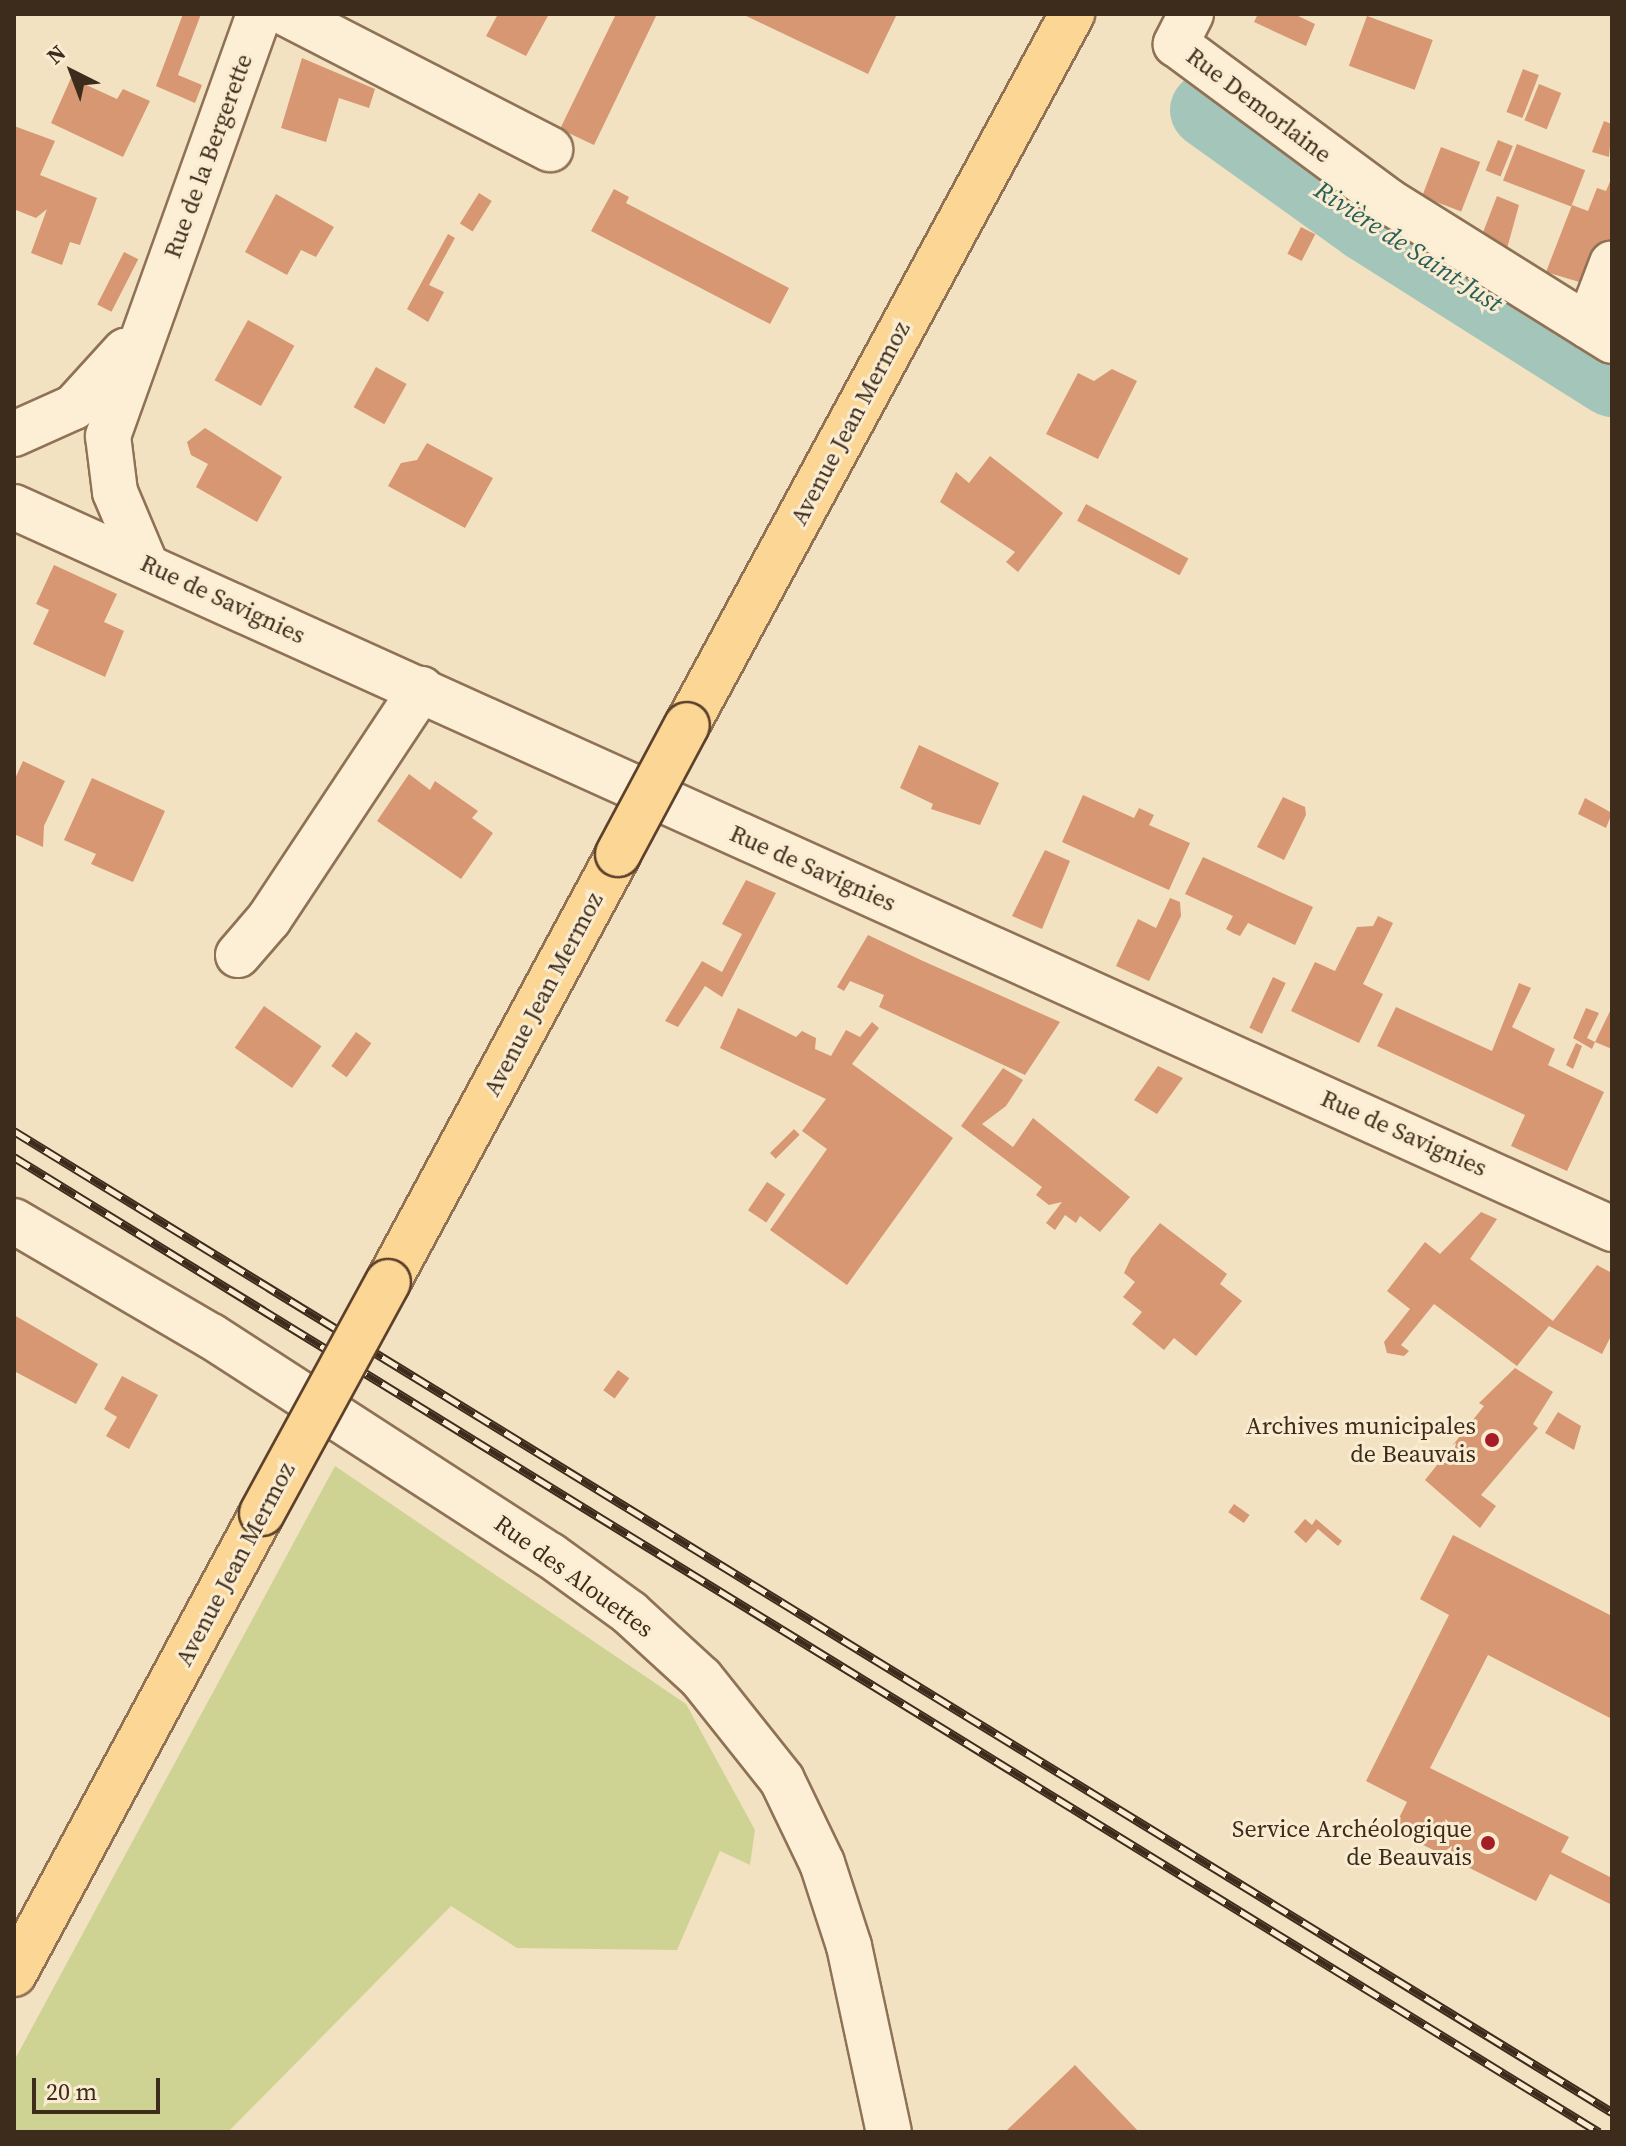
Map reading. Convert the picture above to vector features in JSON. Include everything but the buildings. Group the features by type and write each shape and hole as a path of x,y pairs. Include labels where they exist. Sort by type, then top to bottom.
{"main road":[{"name":"Avenue Jean Mermoz","path":"14,1974 1072,14"}],"street":[{"name":"Rue de la Bergerette","path":"145,563 115,492 108,436 259,14"},
{"path":"287,14 550,149"},
{"name":"Rue Demorlaine","path":"1191,14 1176,44 1388,201 1600,333"},
{"path":"1600,333 1612,263"},
{"name":"Rue de la Bergerette","path":"14,434 49,421 93,391 157,297"},
{"name":"Rue de Savignies","path":"14,507 145,563 1612,1229"},
{"path":"238,955 269,919 421,689"},
{"name":"Rue des Alouettes","path":"14,1221 249,1360 550,1555 630,1613 701,1678 782,1780 822,1863 849,1946 889,2132"}],"green space":[{"path":"335,1466 686,1704 755,1830 750,1865 720,1851 677,1950 517,1948 451,1906 228,2132 14,2132 14,2061"}],"waterway":[{"name":"Rivière de Saint-Just","path":"1208,110 1367,224 1612,379"}],"railway":[{"path":"14,1131 1612,2112"},
{"path":"14,1157 1599,2132"}],"place":[{"name":"Archives municipales de Beauvais","path":"1492,1440"},
{"name":"Service Archéologique de Beauvais","path":"1488,1843"}]}
